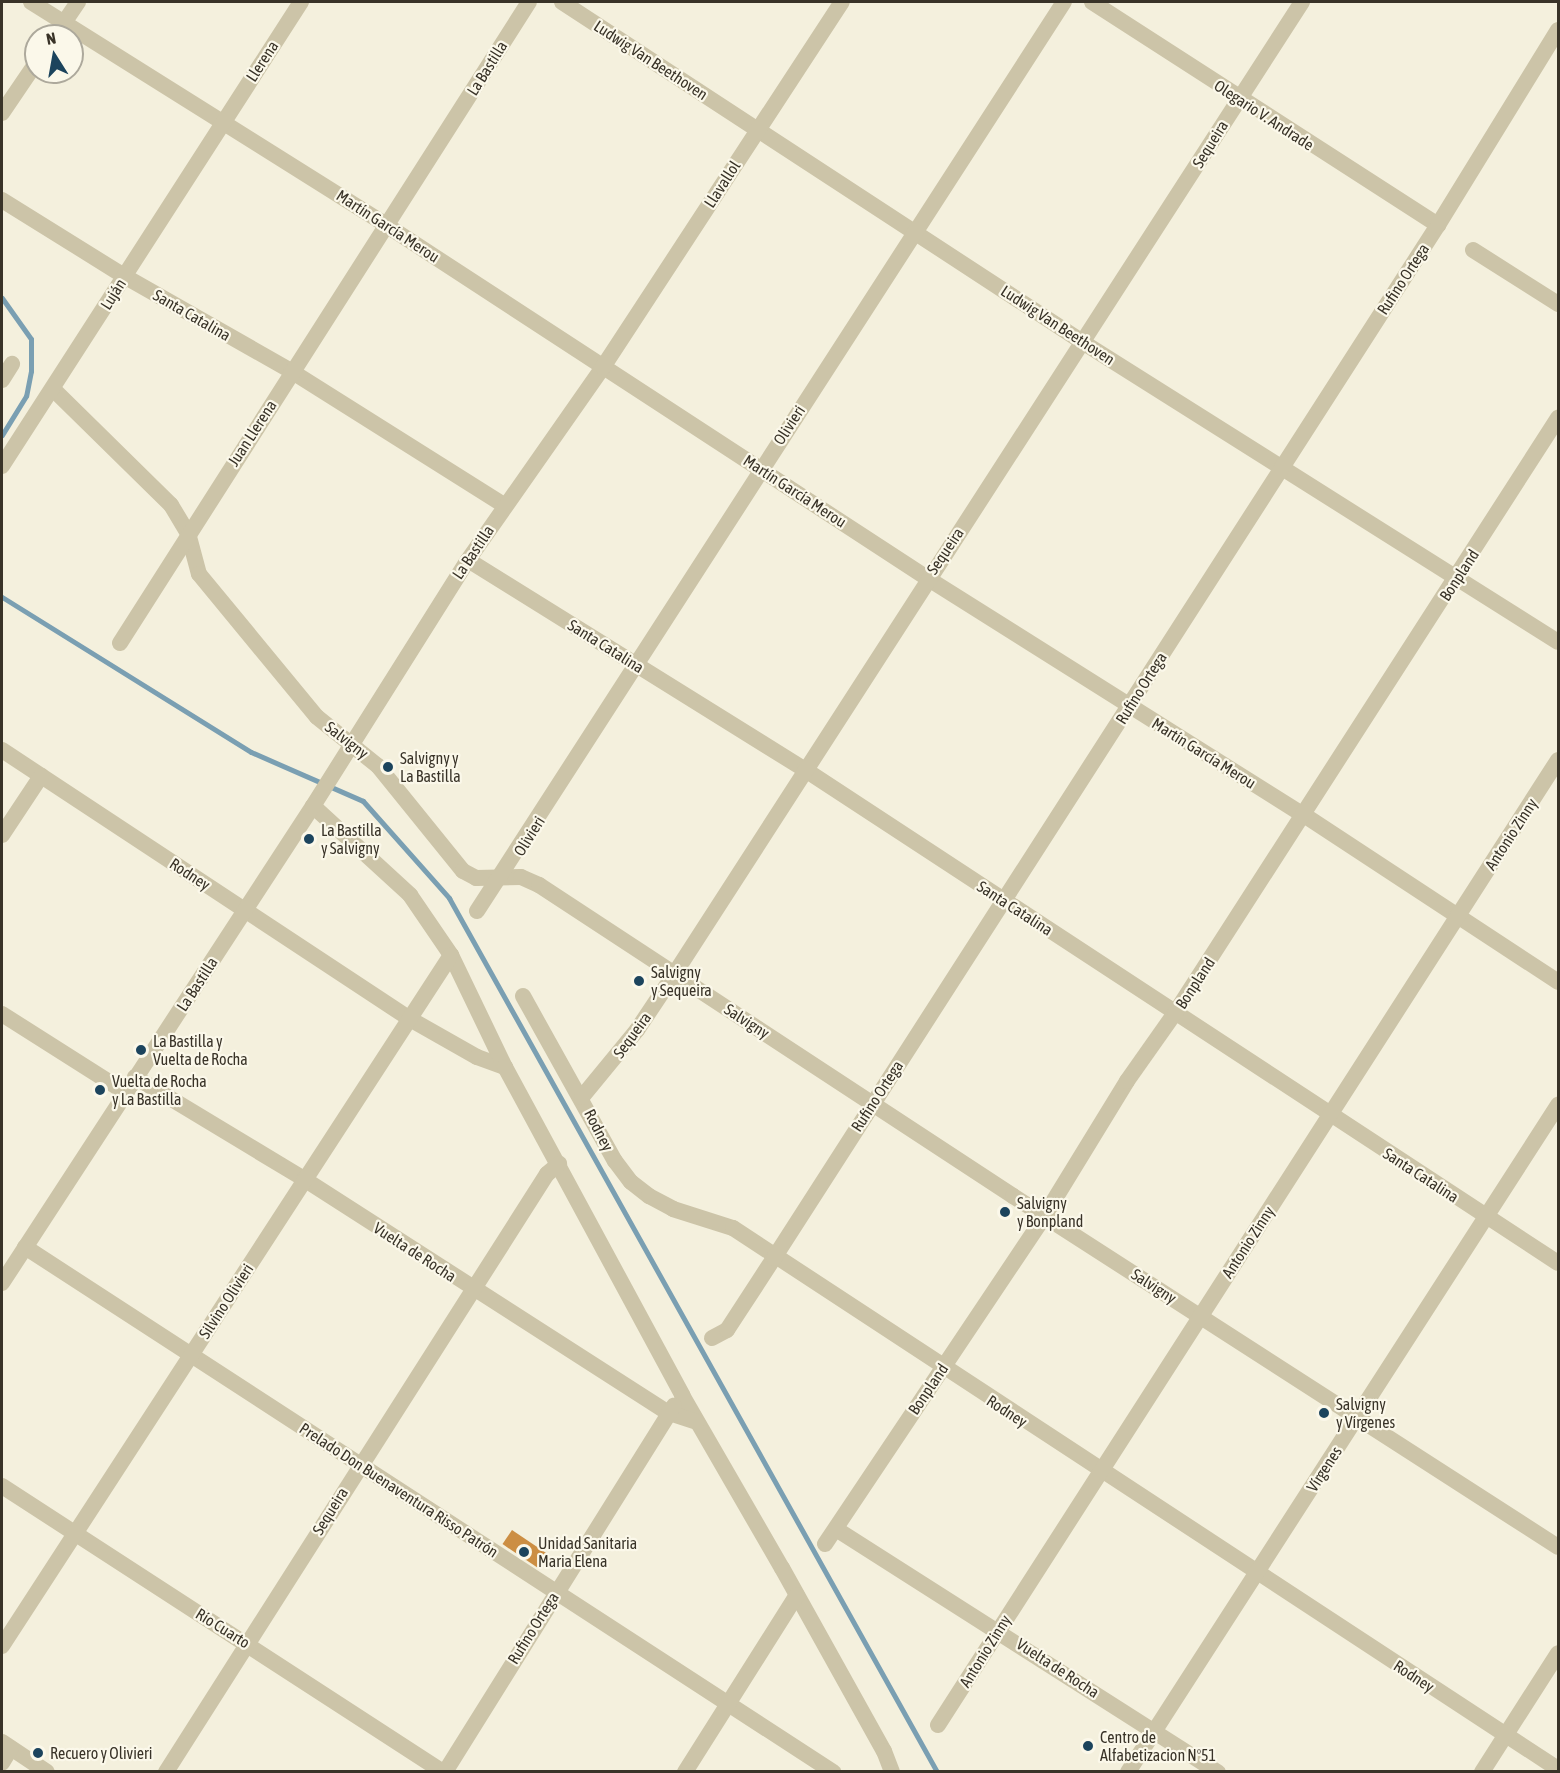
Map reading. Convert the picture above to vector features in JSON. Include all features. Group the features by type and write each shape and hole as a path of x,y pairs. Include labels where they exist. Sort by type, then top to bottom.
{"street":[{"name":"Martín García Merou","path":"31,2 53,24"},
{"path":"63,24 78,2"},
{"name":"Llerena","path":"224,121 301,2"},
{"name":"La Bastilla","path":"386,225 529,2"},
{"name":"Ludwig Van Beethoven","path":"562,2 1084,343 1558,642"},
{"name":"Llavallol","path":"603,367 842,2"},
{"name":"Olivieri","path":"477,911 501,877 914,230 1064,2"},
{"name":"Olegario V. Andrade","path":"1092,2 1238,99 1438,225"},
{"name":"Sequeira","path":"582,1097 631,1038 675,973 927,578 1084,343 1302,2"},
{"name":"Rufino Ortega","path":"712,1338 727,1330 872,1102 1005,902 1438,225 1558,30"},
{"name":"Martín García Merou","path":"84,44 224,121 927,578 1304,815 1558,982"},
{"path":"2,113 24,81"},
{"name":"Luján","path":"2,466 54,390 224,121"},
{"name":"Santa Catalina","path":"2,200 124,276 291,371 504,505"},
{"name":"Juan Llerena","path":"120,643 188,532 386,225"},
{"path":"1473,250 1558,304"},
{"path":"2,380 12,364"},
{"name":"La Bastilla","path":"4,1274 25,1247 313,806 350,741 504,505 603,367"},
{"name":"Salvigny","path":"54,390 171,505 188,532 199,573 317,717 350,741 378,766 463,871 476,878 521,877 539,885 1200,1316 1558,1546"},
{"name":"Bonpland","path":"825,1544 1045,1215 1127,1081 1175,1013 1304,815 1558,418"},
{"name":"Santa Catalina","path":"468,560 804,769 1558,1263"},
{"name":"Rodney","path":"2,750 410,1019 477,1057 505,1066"},
{"name":"Antonio Zinny","path":"938,1725 1099,1470 1558,760"},
{"path":"2,835 41,776"},
{"path":"313,806 410,895 451,955 505,1066 682,1395 884,1750 892,1772"},
{"name":"Silvino Olivieri","path":"2,1646 72,1532 191,1355 451,955"},
{"name":"Rodney","path":"523,996 561,1068 582,1097 631,1182 673,1209 733,1228 774,1258 1558,1769"},
{"path":"2,1014 125,1092"},
{"name":"Vuelta de Rocha","path":"135,1077 304,1179 472,1290 669,1413 697,1422"},
{"name":"Vírgenes","path":"1128,1772 1558,1105"},
{"name":"Sequeira","path":"166,1772 472,1290 547,1174 559,1164"},
{"name":"Prelado Don Buenaventura Risso Patrón","path":"25,1247 833,1772"},
{"name":"Rufino Ortega","path":"444,1772 555,1592 682,1395"},
{"name":"Río Cuarto","path":"2,1486 247,1642 444,1772"},
{"name":"Vuelta de Rocha","path":"836,1529 999,1630 1218,1772"},
{"path":"685,1772 797,1595"},
{"path":"1482,1772 1558,1653"},
{"path":"2,1762 6,1745 47,1772"}],"building":[{"path":"512,1530 547,1553 537,1568 502,1544"}],"waterway":[{"path":"2,298 31,339 31,371 26,396 2,435"},
{"path":"2,597 251,752 363,801 449,898 937,1772"}],"place":[{"name":"Salvigny y La Bastilla","path":"388,767"},
{"name":"La Bastilla y Salvigny","path":"309,839"},
{"name":"Salvigny y Sequeira","path":"639,981"},
{"name":"La Bastilla y Vuelta de Rocha","path":"141,1050"},
{"name":"Vuelta de Rocha y La Bastilla","path":"100,1090"},
{"name":"Salvigny y Bonpland","path":"1005,1212"},
{"name":"Salvigny y Vírgenes","path":"1324,1413"},
{"name":"Unidad Sanitaria Maria Elena","path":"524,1552"},
{"name":"Centro de Alfabetizacion Nº51","path":"1088,1746"},
{"name":"Recuero y Olivieri","path":"38,1753"}]}
